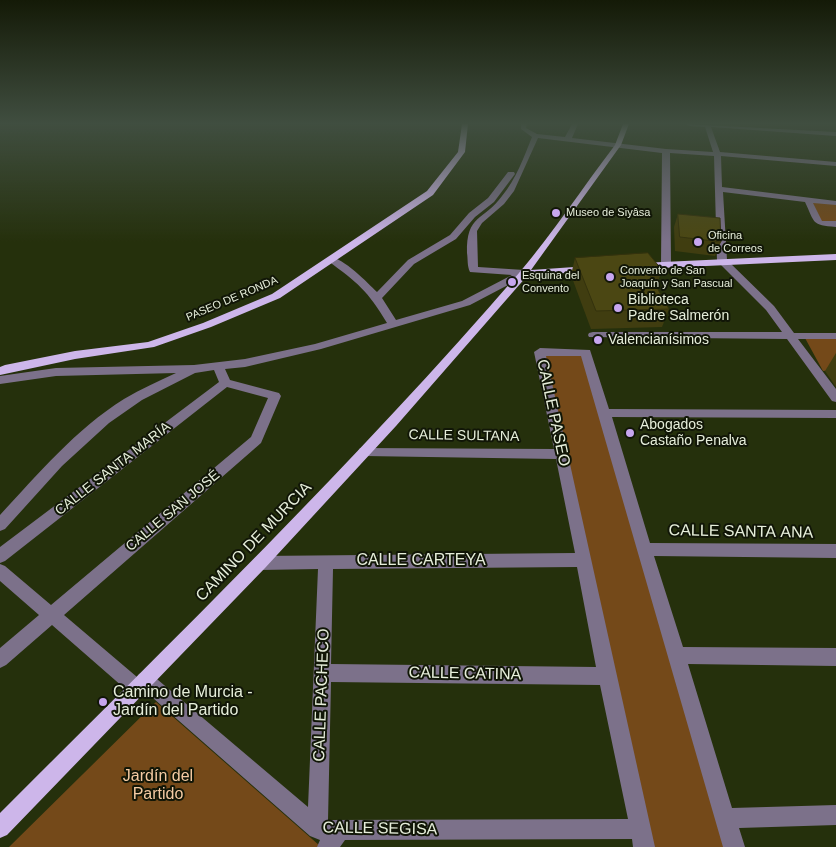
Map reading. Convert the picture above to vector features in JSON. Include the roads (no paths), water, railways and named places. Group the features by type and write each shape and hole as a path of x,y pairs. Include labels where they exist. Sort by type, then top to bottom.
{"main road":[{"name":"PASEO DE RONDA","path":"0,372 5,369 75,355 150,345 207,325 276,296 430,193 452,164"},
{"name":"CAMINO DE MURCIA","path":"0,828 260,563 365,451 524,273 604,164"},
{"path":"632,266 836,257"},
{"path":"524,273 596,268"}],"street":[{"path":"377,298 411,262 453,237 472,215 492,200 510,175 523,164"},
{"path":"524,273 473,270 473,232 481,218 498,206 505,198 525,164"},
{"path":"666,164 666,264"},
{"path":"718,164 722,261 770,308 836,398"},
{"path":"719,189 836,203"},
{"path":"808,200 819,223 836,224"},
{"path":"331,259 360,280 377,298 393,325"},
{"path":"0,380 56,372 194,369 245,363 317,348 466,303 524,273"},
{"path":"593,335 836,336"},
{"name":"CALLE PASEO","path":"643,838 582,560 540,352 586,352 734,847"},
{"path":"218,365 225,383"},
{"path":"0,525 51,470 104,421 123,406 194,369"},
{"name":"CALLE SANTA MARÍA","path":"0,556 225,383"},
{"name":"CALLE SAN JOSÉ","path":"0,659 256,440 275,396 225,383"},
{"path":"604,413 836,414"},
{"name":"CALLE SULTANA","path":"365,451 562,454"},
{"name":"CALLE SANTA ANA","path":"646,549 836,551"},
{"name":"CALLE CARTEYA","path":"260,563 582,560"},
{"name":"CALLE PACHECO","path":"317,829 326,562"},
{"name":"CALLE SEGISA","path":"0,571 50,615 141,684 317,829 333,839 643,838"},
{"path":"676,655 836,657"},
{"name":"CALLE CATINA","path":"322,672 607,676"},
{"path":"725,818 836,815"}],"place":[{"name":"Museo de Siyâsa","path":"556,213"},
{"name":"Oficina de Correos","path":"698,242"},
{"name":"Convento de San Joaquín y San Pascual","path":"610,277"},
{"name":"Esquina del Convento","path":"512,282"},
{"name":"Biblioteca Padre Salmerón","path":"618,308"},
{"name":"Valencianísimos","path":"598,340"},
{"name":"Abogados Castaño Penalva","path":"630,433"},
{"name":"Camino de Murcia - Jardín del Partido","path":"103,702"}],"park label":[{"name":"Jardín del Partido","path":"158,786"}]}
